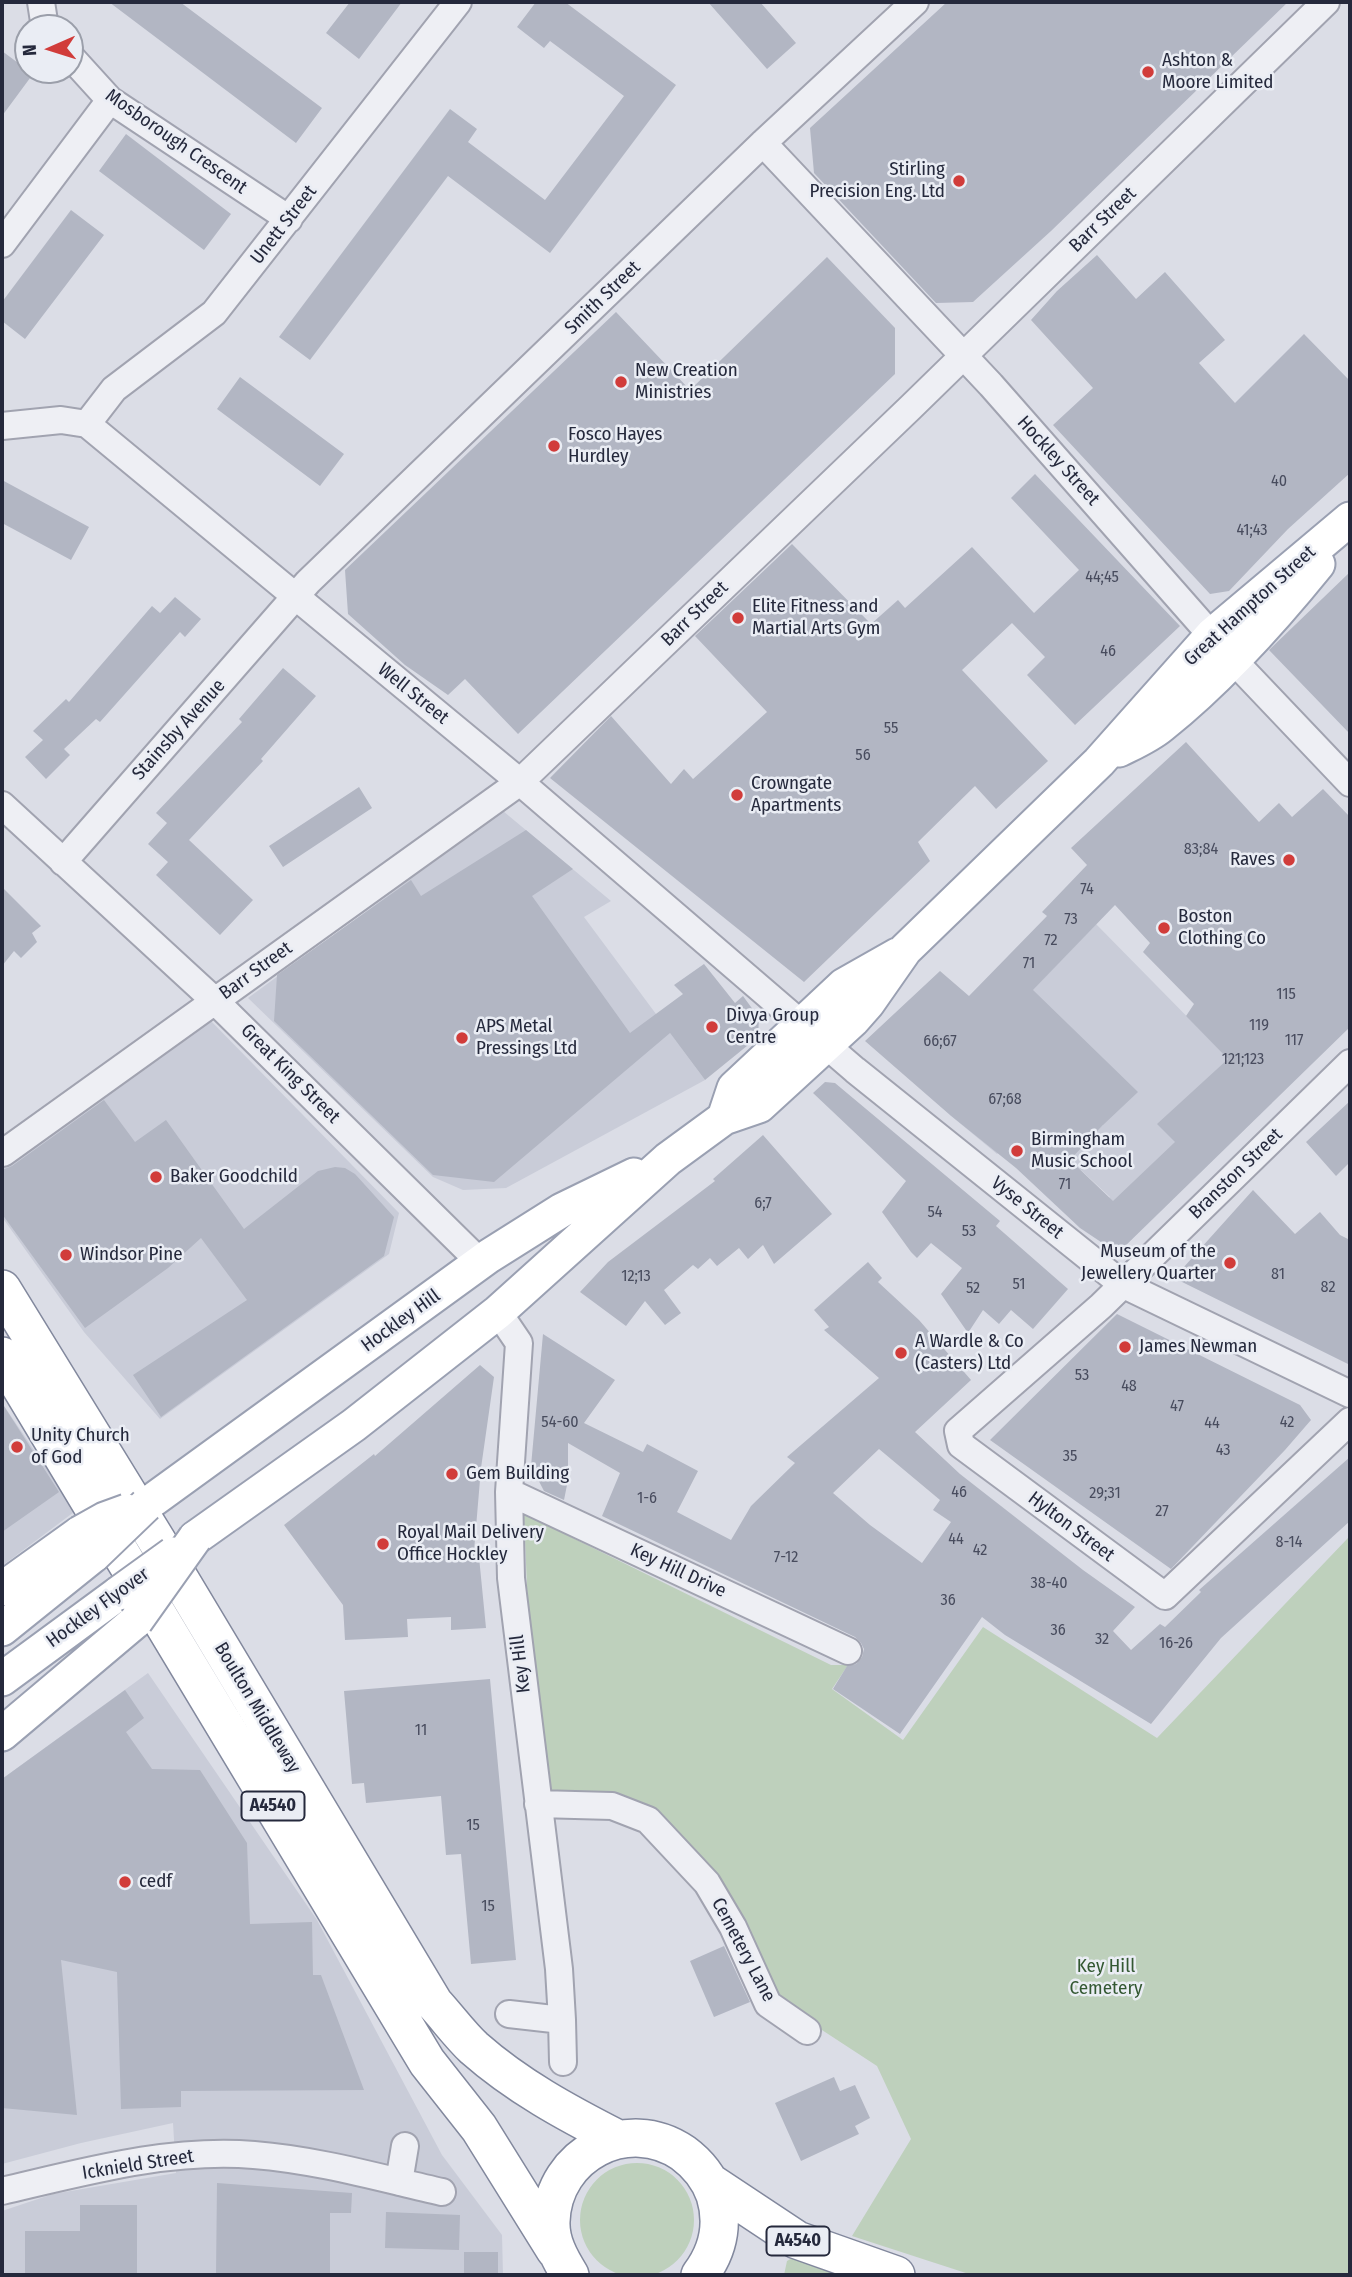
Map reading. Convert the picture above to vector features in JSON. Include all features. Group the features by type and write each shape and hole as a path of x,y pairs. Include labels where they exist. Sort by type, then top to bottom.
{"highway":[{"name":"Boulton Middleway","path":"2,1289 157,1541 434,2003 473,2047 526,2087 618,2139"},
{"name":"Boulton Middleway","path":"2,1356 427,2062 479,2128 566,2269"},
{"path":"566,2269 551,2221 556,2193 570,2168 591,2150 618,2139 646,2138 672,2146 694,2161 711,2183 719,2209 719,2236 710,2262 700,2275"},
{"name":"A4540","path":"711,2183 797,2240 896,2275"}],"main road":[{"name":"Great Hampton Street","path":"814,1035 844,985 905,950 1098,762 1212,635 1350,521"},
{"name":"Great Hampton Street","path":"1098,762 1159,728 1234,660 1292,597 1350,521"},
{"name":"Hockley Hill","path":"195,1538 354,1424 498,1312 668,1159 724,1118 759,1105 814,1035"},
{"name":"Hockley Hill","path":"87,1544 158,1497 481,1263 562,1210 668,1159"},
{"name":"Hockley Flyover","path":"2,1679 195,1538"},
{"path":"2,1734 136,1621 195,1538"},
{"path":"2,1589 87,1544"},
{"path":"2,1629 87,1544"}],"street":[{"name":"Unett Street","path":"87,424 114,390 214,313 458,2"},
{"name":"Smith Street","path":"295,598 308,582 762,144 915,2"},
{"name":"Barr Street","path":"3,1153 520,782 1326,2"},
{"name":"Mosborough Crescent","path":"84,71 110,100 289,219"},
{"path":"2,244 110,100"},
{"name":"Hockley Street","path":"762,144 963,356 1234,660 1350,783"},
{"path":"2,426 61,420 87,424"},
{"name":"Well Street","path":"87,424 520,782 814,1035"},
{"name":"Stainsby Avenue","path":"63,862 295,598"},
{"name":"Great King Street","path":"2,805 215,1001 481,1263"},
{"name":"Vyse Street","path":"814,1035 1122,1284 1350,1394"},
{"name":"Branston Street","path":"1122,1284 1350,1063"},
{"name":"Hylton Street","path":"1122,1284 1101,1306 958,1430 961,1445 1165,1596 1350,1421"},
{"name":"Key Hill","path":"498,1312 519,1343 509,1492 511,1578 559,1969 563,2062"},
{"name":"Key Hill Drive","path":"509,1492 848,1651"},
{"name":"Cemetery Lane","path":"538,1804 612,1806 648,1821 708,1883 733,1927 768,2004 807,2031"},
{"path":"509,2014 562,2020"},
{"path":"399,2182 405,2146"},
{"name":"Icknield Street","path":"2,2191 127,2163 184,2155 253,2155 317,2164 442,2192"}],"shaded area":[{"name":"APS Metal Pressings Ltd","path":"503,811 611,901 584,917 705,1080 506,1188 463,1190 433,1177 248,998"},
{"path":"1096,924 1272,1103 1124,1247 1107,1246 1081,1228 1110,1197 1070,1160 1103,1125 1060,1086 997,1154 950,1115 1015,1044 999,1025"},
{"path":"208,1018 399,1213 389,1254 160,1419 84,1332 2,1217 2,1167"},
{"name":"Unity Church of God","path":"2,1403 74,1512 2,1566"},
{"path":"148,1673 317,1920 442,2155 502,2235 503,2275 2,2275 2,2211 53,2194 176,2173 173,2123 2,2164 2,1779"}],"green space":[{"name":"Key Hill Cemetery","path":"524,1514 831,1665 848,1665 832,1689 903,1740 983,1627 1157,1738 1348,1538 1350,1539 1350,2275 972,2275 852,2236 911,2139 877,2066 773,1998 712,1870 640,1802 545,1790 528,1611"},
{"path":"637,2163 659,2167 677,2180 690,2198 694,2220 690,2242 677,2260 659,2273 637,2277 615,2273 597,2260 584,2242 580,2220 584,2198 597,2180 615,2167"},
{"path":"794,2257 847,2275 784,2275 787,2261"}],"building":[{"path":"109,2 180,2 322,108 296,143"},
{"path":"350,2 402,2 359,59 326,33"},
{"path":"536,2 565,2 676,85 550,253 448,176 310,360 279,337 450,109 477,129 468,142 545,200 624,96 550,41 544,48 517,27"},
{"path":"708,2 760,2 796,43 767,69"},
{"path":"947,2 1288,2 1051,231 973,302 936,303 814,173 810,128"},
{"path":"2,51 14,60 14,84 26,84 2,116"},
{"path":"126,134 231,214 204,250 99,171"},
{"path":"71,210 104,235 25,339 2,321 2,302"},
{"path":"1097,255 1136,299 1165,272 1225,340 1199,363 1235,403 1304,334 1350,381 1350,473 1288,529 1229,591 1210,594 1053,425 1093,388 1031,320 1057,291"},
{"path":"827,257 895,328 895,374 518,734 465,679 448,695 405,665 348,614 345,570 616,312 690,390"},
{"path":"240,377 344,454 320,486 217,409"},
{"path":"1035,474 1180,626 1075,725 1027,675 1045,657 1012,623 962,670 1048,761 996,809 975,786 918,842 930,861 804,982 550,778 611,716 671,784 684,769 693,779 767,712 695,636 792,544 871,624 898,600 905,608 972,547 1034,613 1079,570 1011,498"},
{"path":"2,480 89,527 71,560 2,523"},
{"path":"1350,572 1350,734 1269,650"},
{"path":"175,597 201,619 185,637 180,632 100,722 96,719 64,749 70,755 46,779 25,757 43,740 33,731 66,699 69,702 152,606 160,613"},
{"path":"283,668 316,696 261,759 263,761 189,840 253,900 220,935 156,875 168,862 148,844 167,823 156,813 242,722 239,719"},
{"path":"1186,742 1259,822 1279,803 1292,817 1323,789 1350,817 1350,1027 1124,1247 1107,1246 1080,1228 1016,1168 865,1041 940,971 969,996 1047,916 1042,912 1087,865 1071,848","holes":["1115,905 1150,943 1143,952 1194,1004 1186,1016 1228,1059 1157,1124 1175,1142 1113,1201 1070,1160 1138,1092 1033,990"]},
{"path":"359,787 372,808 283,867 269,846"},
{"name":"APS Metal Pressings Ltd","path":"526,830 573,869 532,896 630,1033 683,994 674,985 704,964 735,1003 743,996 759,1018 758,1037 705,1080 670,1033 494,1182 433,1175 274,1021 277,975 411,880 421,896"},
{"path":"2,887 41,926 32,933 37,942 21,958 14,951 2,966"},
{"path":"825,1082 835,1083 1000,1221 996,1226 1068,1289 1033,1329 1011,1310 999,1324 983,1310 968,1333 941,1294 962,1268 931,1243 917,1258 911,1252 882,1212 906,1181 813,1093"},
{"path":"104,1100 135,1142 166,1120 244,1229 318,1171 335,1167 345,1168 355,1174 394,1217 384,1256 161,1417 133,1375 247,1300 201,1238 168,1268 85,1328 2,1214 2,1170 12,1166"},
{"path":"1350,1101 1350,1162 1336,1176 1306,1142"},
{"path":"763,1135 832,1214 774,1264 763,1245 748,1259 739,1248 717,1266 710,1258 698,1269 693,1265 664,1290 681,1313 665,1325 645,1301 626,1326 580,1292 608,1262 715,1181 713,1179"},
{"path":"1253,1190 1295,1234 1320,1212 1340,1235 1350,1240 1350,1365 1174,1278"},
{"path":"868,1262 882,1278 878,1282 919,1320 971,1380 915,1432 960,1474 1135,1607 1113,1631 1131,1650 1160,1624 1165,1627 1201,1592 1199,1590 1350,1457 1350,1521 1221,1638 1151,1724 1005,1635 982,1617 900,1734 833,1689 847,1666 856,1664 862,1657 864,1649 855,1637 602,1516 620,1473 568,1443 568,1480 564,1500 544,1491 531,1466 543,1334 615,1380 584,1423 643,1452 647,1444 698,1471 677,1512 731,1540 751,1506 795,1463 787,1457 879,1378 824,1330 829,1327 814,1310","holes":["879,1449 940,1500 933,1510 951,1522 922,1563 870,1525 833,1493"]},
{"path":"1117,1314 1300,1405 1311,1420 1171,1569 990,1440"},
{"name":"Royal Mail Delivery Office Hockley","path":"480,1365 494,1377 481,1468 474,1551 479,1557 486,1628 451,1630 451,1617 407,1619 408,1637 345,1640 343,1605 284,1525 374,1454 375,1456"},
{"name":"Unity Church of God","path":"2,1403 59,1492 2,1532"},
{"path":"490,1679 516,1960 471,1964 461,1854 446,1855 441,1796 366,1803 364,1783 352,1784 344,1691"},
{"name":"cedf","path":"125,1690 144,1718 126,1732 152,1769 200,1770 247,1843 250,1924 312,1922 313,1975 321,1975 364,2090 181,2091 181,2107 121,2109 117,1972 61,1960 77,2115 2,2108 2,1779"},
{"path":"724,1946 750,2002 714,2017 690,1961"},
{"path":"834,2077 840,2091 855,2085 870,2118 855,2126 859,2134 801,2161 775,2103"},
{"path":"217,2183 352,2193 351,2213 330,2213 330,2275 216,2275"},
{"path":"80,2205 137,2205 137,2275 25,2275 25,2231 80,2231"},
{"path":"386,2212 460,2215 459,2250 385,2248"},
{"path":"464,2252 498,2252 498,2275 464,2275"}],"place":[{"name":"Ashton & Moore Limited","path":"1148,72"},
{"name":"Stirling Precision Eng. Ltd","path":"959,181"},
{"name":"New Creation Ministries","path":"621,382"},
{"name":"Fosco Hayes Hurdley","path":"554,446"},
{"name":"Elite Fitness and Martial Arts Gym","path":"738,618"},
{"name":"Crowngate Apartments","path":"737,795"},
{"name":"Raves","path":"1289,860"},
{"name":"Boston Clothing Co","path":"1164,928"},
{"name":"Divya Group Centre","path":"712,1027"},
{"name":"APS Metal Pressings Ltd","path":"462,1038"},
{"name":"Birmingham Music School","path":"1017,1151"},
{"name":"Baker Goodchild","path":"156,1177"},
{"name":"Windsor Pine","path":"66,1255"},
{"name":"Museum of the Jewellery Quarter","path":"1230,1263"},
{"name":"James Newman","path":"1125,1347"},
{"name":"A Wardle & Co (Casters) Ltd","path":"901,1353"},
{"name":"Unity Church of God","path":"17,1447"},
{"name":"Gem Building","path":"452,1474"},
{"name":"Royal Mail Delivery Office Hockley","path":"383,1544"},
{"name":"cedf","path":"125,1882"}]}
